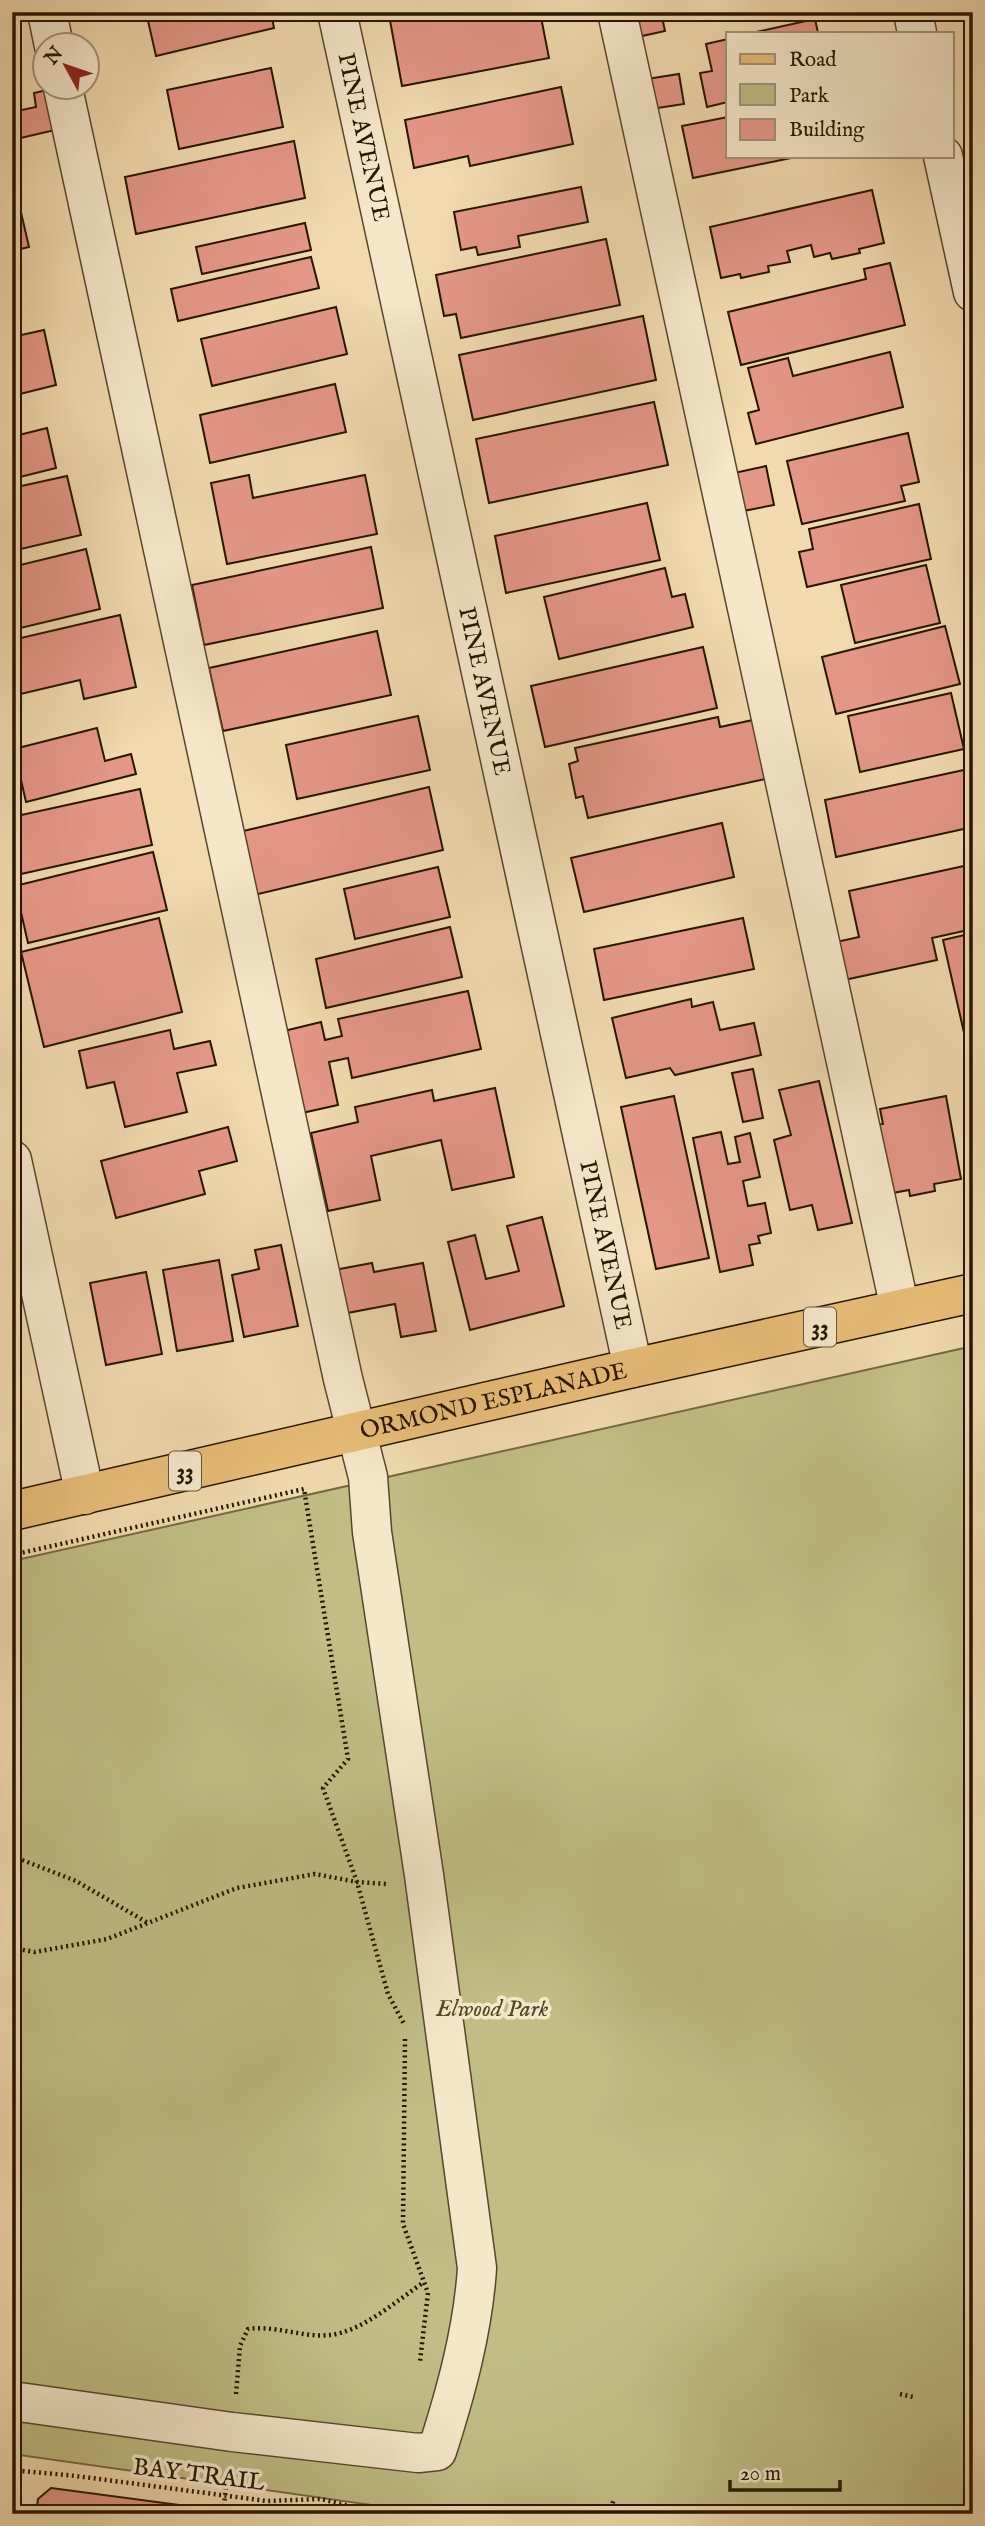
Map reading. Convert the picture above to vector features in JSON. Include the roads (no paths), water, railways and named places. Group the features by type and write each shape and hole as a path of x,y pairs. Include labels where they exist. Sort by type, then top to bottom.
{"main road":[{"name":"ORMOND ESPLANADE","path":"12,1511 973,1293"}],"street":[{"path":"47,12 51,32"},
{"name":"PINE AVENUE","path":"337,12 633,1368"},
{"path":"617,12 900,1310"},
{"path":"913,12 917,32"},
{"path":"12,2401 232,2432 418,2453 437,2451 453,2403 472,2316 477,2269 424,1875 372,1532 368,1477 343,1379 66,102"},
{"path":"943,158 973,292"},
{"path":"12,1160 85,1495"}],"park label":[{"name":"Elwood Park","path":"492,2008"}]}
